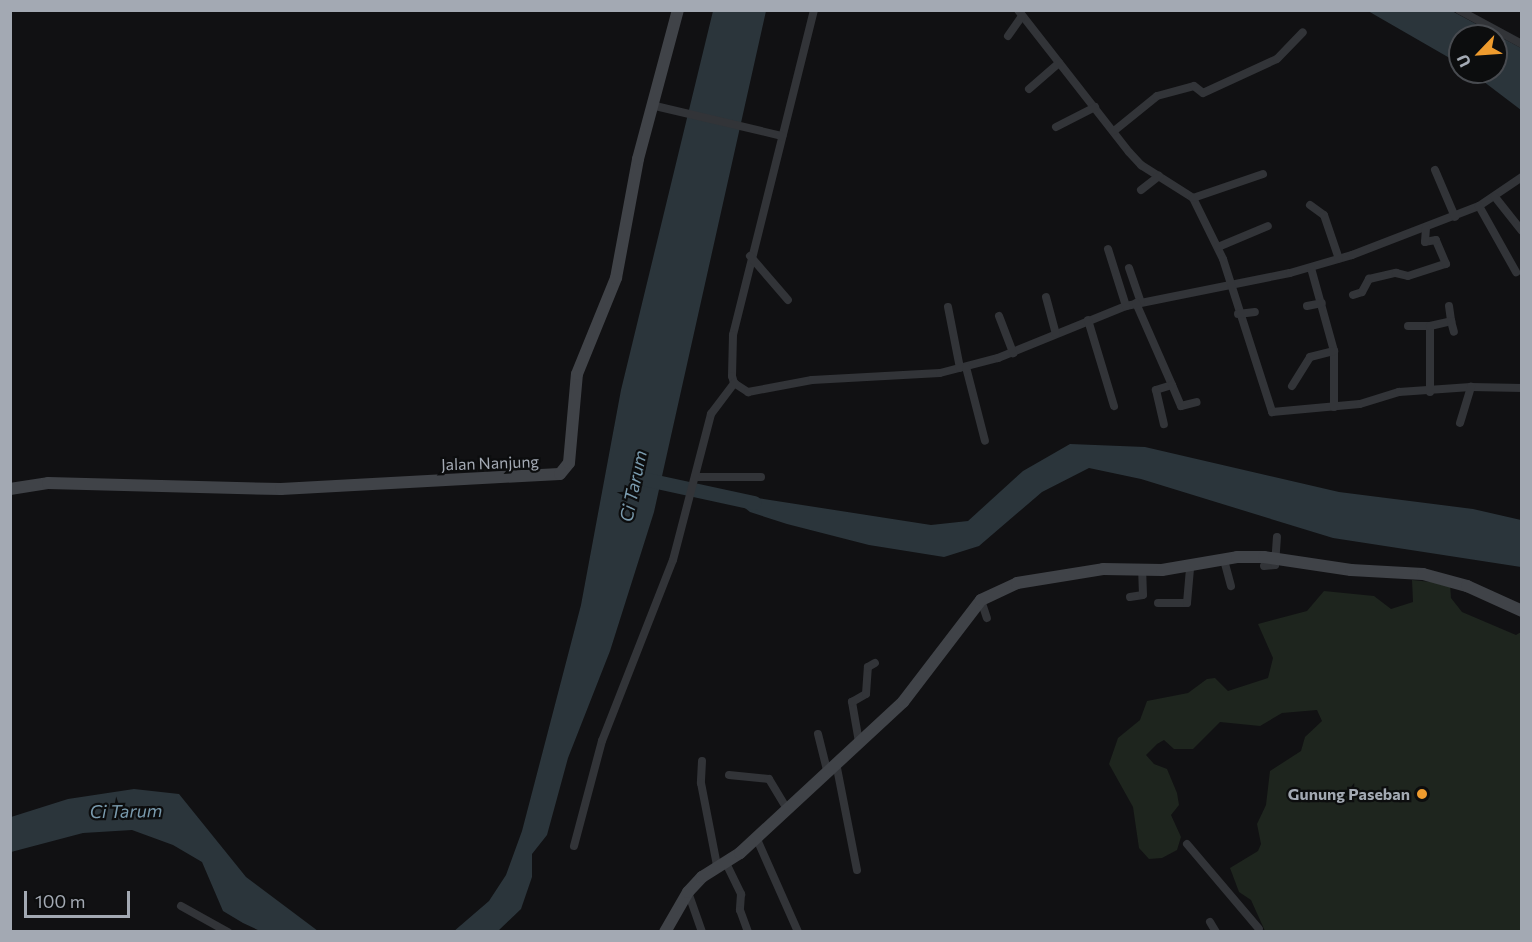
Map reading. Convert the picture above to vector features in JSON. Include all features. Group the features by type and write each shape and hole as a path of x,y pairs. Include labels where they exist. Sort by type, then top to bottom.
{"main road":[{"name":"Jalan Nanjung","path":"10,489 48,483 280,489 553,476 569,463 573,393 581,360 616,278 651,105 678,10"},
{"path":"665,932 688,892 756,837 786,807 903,702 981,600 1017,583 1103,569 1142,571 1224,560 1423,574 1467,586 1521,611"}],"street":[{"path":"574,846 602,741 645,636 689,502 711,414 734,383 733,335 750,256 814,10"},
{"path":"1459,10 1521,44"},
{"path":"1008,36 1020,13 1141,165 1193,198 1218,247 1238,314 1272,412 1379,401 1399,392 1430,392 1471,387 1521,388"},
{"path":"1114,131 1157,96 1194,86 1203,93 1277,59 1303,32"},
{"path":"1029,89 1059,63"},
{"path":"651,105 782,136"},
{"path":"1056,127 1095,107"},
{"path":"1435,170 1455,217"},
{"path":"1193,198 1263,174"},
{"path":"1141,190 1159,176"},
{"path":"734,383 748,392 760,392 812,380 925,375 963,367 1013,353 1088,320 1139,302 1311,268 1340,259 1455,217 1495,197 1521,177"},
{"path":"1495,197 1521,231"},
{"path":"1310,205 1324,215 1340,259"},
{"path":"1479,206 1515,272"},
{"path":"1218,247 1268,226"},
{"path":"1353,295 1362,292 1369,279 1396,273 1408,276 1446,264 1436,241 1425,242 1426,228"},
{"path":"1108,249 1126,306"},
{"path":"750,256 788,300"},
{"path":"1129,268 1139,302 1181,406 1197,402"},
{"path":"1311,268 1334,351 1334,407"},
{"path":"1046,297 1056,334"},
{"path":"1307,306 1322,303"},
{"path":"1449,306 1454,332"},
{"path":"948,307 984,441"},
{"path":"1238,314 1255,312"},
{"path":"999,316 1013,353"},
{"path":"1088,320 1114,406"},
{"path":"1408,326 1430,326 1451,321"},
{"path":"1430,326 1430,392"},
{"path":"1292,386 1310,357 1334,351"},
{"path":"1164,424 1156,390 1172,385"},
{"path":"1460,423 1471,387"},
{"path":"695,477 762,477"},
{"path":"1267,563 1277,537"},
{"path":"1224,560 1231,586"},
{"path":"1158,603 1187,603 1190,566"},
{"path":"1130,597 1143,595 1142,571"},
{"path":"981,600 987,618"},
{"path":"859,742 852,704 866,694 868,667 875,663"},
{"path":"818,734 831,767 856,870"},
{"path":"702,761 701,783 721,863 741,894 740,910 748,932"},
{"path":"729,775 769,779 786,807"},
{"path":"756,837 775,873 798,932"},
{"path":"1188,844 1258,931"},
{"path":"688,892 702,932"},
{"path":"181,906 228,932"},
{"path":"1210,922 1216,932"}],"shaded area":[{"path":"1412,580 1450,584 1451,598 1462,612 1516,635 1521,632 1521,931 1265,931 1251,900 1239,892 1230,868 1258,851 1261,844 1257,824 1266,805 1270,771 1301,751 1305,737 1322,721 1317,710 1282,713 1260,726 1220,722 1193,749 1174,749 1164,740 1157,744 1146,755 1154,764 1167,769 1177,793 1179,805 1171,815 1181,837 1177,850 1162,858 1149,859 1139,848 1133,807 1109,764 1118,738 1140,720 1147,701 1188,693 1207,679 1215,678 1228,691 1268,678 1273,658 1258,624 1307,611 1324,591 1374,596 1391,609 1413,602"}],"water":[{"name":"Ci Tarum","path":"713,11 766,11 654,512 610,651 568,758 547,835 532,854 532,877 521,909 498,931 453,932 489,901 506,875 522,831 581,605 621,390"},
{"path":"1368,11 1452,11 1476,24 1448,24 1448,57"},
{"path":"1508,41 1521,48 1521,110 1487,84 1508,84"},
{"path":"1070,444 1145,447 1339,492 1473,509 1521,520 1521,567 1333,538 1141,479 1089,468 1042,492 979,546 944,557 869,545 787,524 750,512 735,500 738,495 931,525 968,521 1023,471"},
{"name":"Ci Tarum","path":"134,789 179,794 246,877 318,931 260,931 243,923 223,911 202,862 173,845 132,830 83,833 11,852 11,817 68,799"}],"waterway":[{"name":"Ci Tarum","path":"643,479 754,503"}],"place":[{"name":"Gunung Paseban","path":"1422,794"}]}
